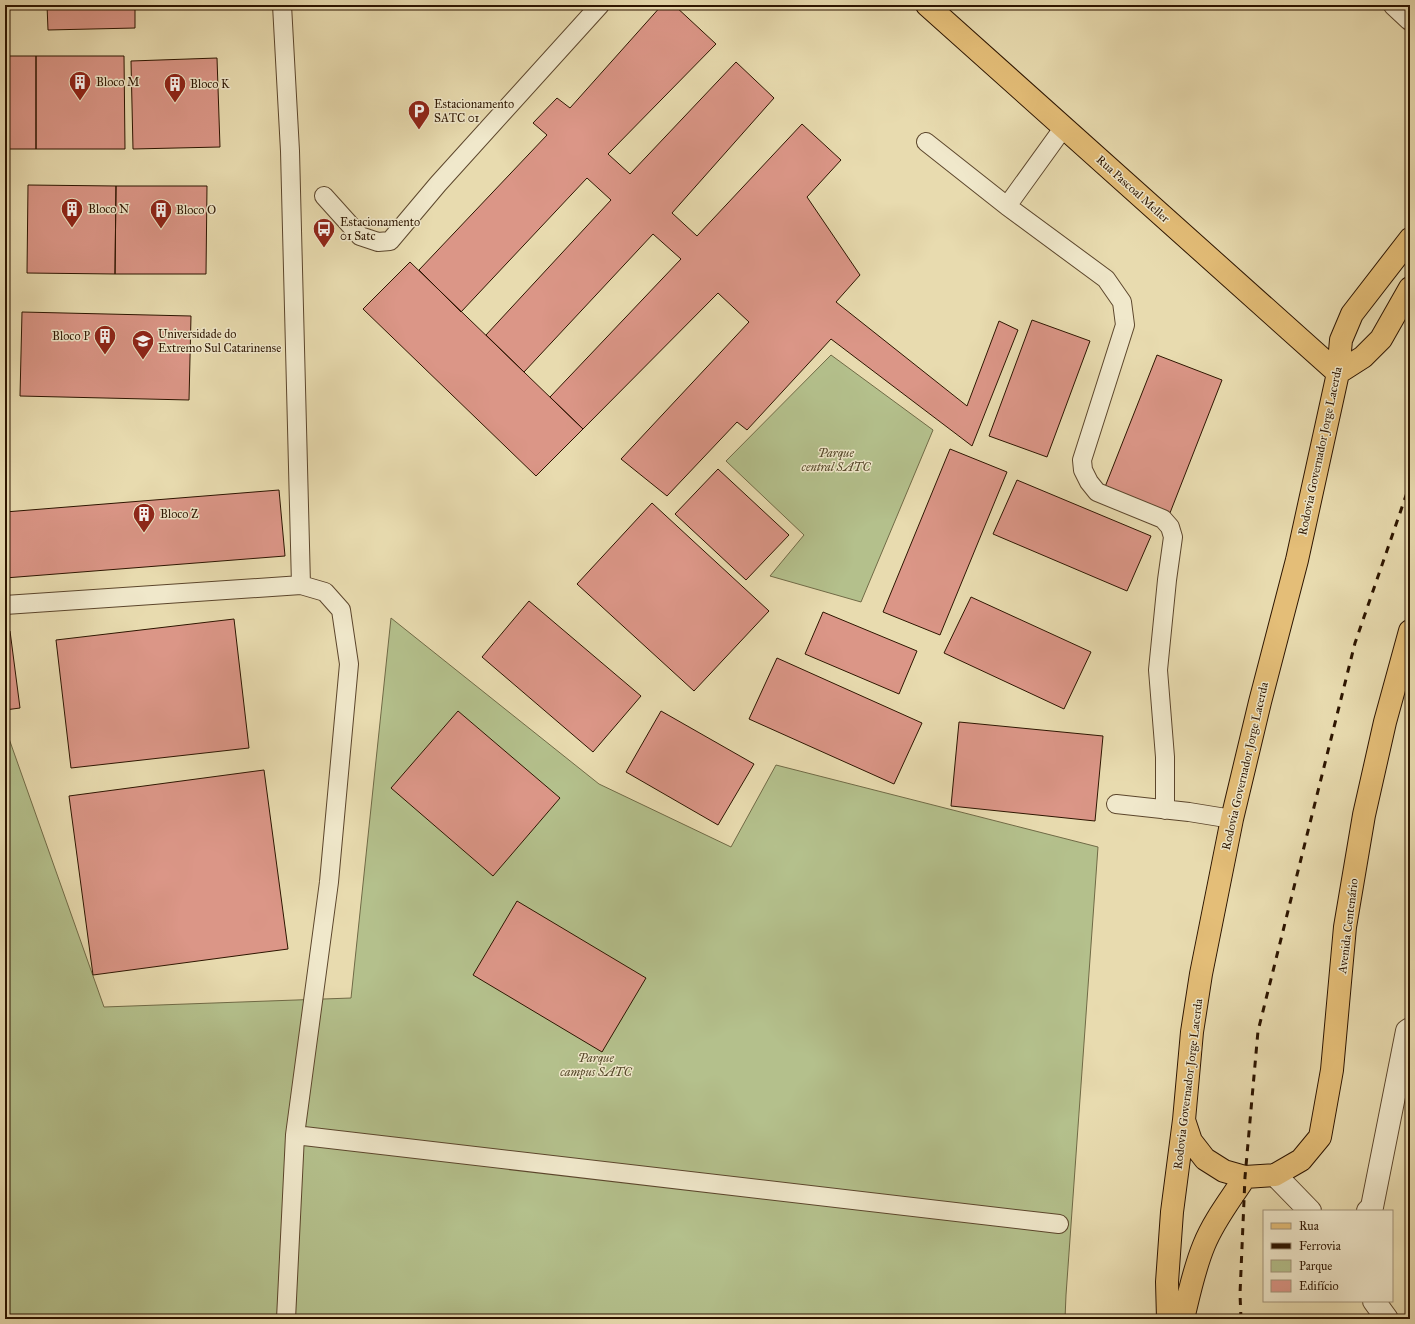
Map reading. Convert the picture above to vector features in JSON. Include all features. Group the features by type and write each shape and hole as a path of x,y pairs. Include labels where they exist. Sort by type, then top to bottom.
{"main road":[{"name":"Rua Pascoal Meller","path":"927,5 1338,373"},
{"name":"Rodovia Governador Jorge Lacerda","path":"1168,1319 1167,1282 1172,1212 1184,1120 1192,1032 1201,974 1232,819 1260,702 1297,560 1338,373 1341,340 1352,314 1410,239"},
{"path":"1338,373 1363,357 1381,339 1410,288"},
{"name":"Avenida Centenário","path":"1184,1120 1191,1141 1206,1159 1224,1171 1245,1177 1275,1175 1301,1160 1320,1137 1332,1070 1345,928 1364,815 1385,722 1410,631"},
{"path":"1183,1319 1191,1284 1204,1244 1218,1218 1245,1177"}],"street":[{"path":"1395,5 1410,19"},
{"path":"1369,1210 1372,1207 1408,1031 1410,1028"},
{"path":"1275,1175 1309,1210"},
{"path":"1375,1302 1387,1319"}],"lane":[{"path":"282,5 290,151 301,585"},
{"path":"324,196 360,236 378,242 390,241 438,184 600,5"},
{"path":"1007,206 1064,127"},
{"path":"926,142 1007,206 1106,279 1122,302 1125,325 1082,460 1083,470 1089,482 1097,492 1163,519 1170,527 1173,537 1158,670 1165,757 1166,810"},
{"path":"5,605 301,585 325,592 341,610 349,664 329,882 295,1135 286,1319"},
{"path":"1116,804 1232,819"},
{"path":"295,1135 1059,1224"}],"green space":[{"name":"Parque central SATC","path":"831,355 933,430 861,602 770,576 804,535 726,461"},
{"name":"Parque campus SATC","path":"391,618 599,784 731,847 776,765 1098,847 1065,1319 5,1319 5,734 7,733 104,1007 351,998"}],"building":[{"path":"47,5 135,5 135,28 48,30"},
{"path":"662,5 674,5 716,44 608,154 630,174 736,62 774,98 672,213 697,236 802,124 841,160 807,197 860,275 836,302 967,406 999,321 1018,330 972,446 831,339 747,430 737,422 667,496 621,459 749,322 718,293 583,429 550,397 681,259 653,234 524,372 486,335 611,200 587,178 461,312 419,270 547,135 533,123 557,98 570,108"},
{"path":"5,56 36,56 36,149 5,149"},
{"name":"Bloco M","path":"36,56 124,56 125,149 36,149"},
{"name":"Bloco K","path":"217,58 220,147 133,149 131,61"},
{"name":"Bloco N","path":"28,185 116,186 115,274 27,273"},
{"name":"Bloco O","path":"116,186 207,186 206,274 115,274"},
{"path":"410,262 583,429 536,476 363,309"},
{"name":"Bloco P","path":"22,312 191,316 189,400 20,396"},
{"path":"1032,320 1090,341 1047,457 989,436"},
{"path":"1157,355 1222,380 1168,518 1103,492"},
{"path":"950,449 1007,472 940,635 883,612"},
{"path":"718,469 789,535 746,580 675,514"},
{"path":"1017,480 1151,536 1127,591 993,534"},
{"name":"Bloco Z","path":"279,490 285,556 5,578 5,512"},
{"path":"652,503 769,611 694,691 577,584"},
{"path":"971,597 1091,652 1064,709 944,653"},
{"path":"529,601 641,696 593,752 482,657"},
{"path":"823,612 917,651 899,694 805,654"},
{"path":"234,619 249,748 71,768 56,640"},
{"path":"5,631 10,631 20,708 5,710"},
{"path":"777,658 922,723 894,784 749,719"},
{"path":"458,711 560,798 493,876 391,788"},
{"path":"661,711 754,764 718,825 626,772"},
{"path":"959,722 1103,736 1095,821 951,806"},
{"path":"264,770 288,949 93,975 69,796"},
{"path":"517,901 646,978 602,1052 473,975"}],"railway":[{"path":"1241,1319 1240,1294 1245,1177 1258,1031 1355,643 1410,484"}],"place":[{"name":"Bloco M","path":"80,102"},
{"name":"Bloco K","path":"175,104"},
{"name":"Estacionamento SATC 01","path":"419,130"},
{"name":"Bloco N","path":"72,228"},
{"name":"Bloco O","path":"161,230"},
{"name":"Estacionamento 01 Satc","path":"324,248"},
{"name":"Bloco P","path":"105,356"},
{"name":"Universidade do Extremo Sul Catarinense","path":"143,360"},
{"name":"Bloco Z","path":"144,534"}]}
